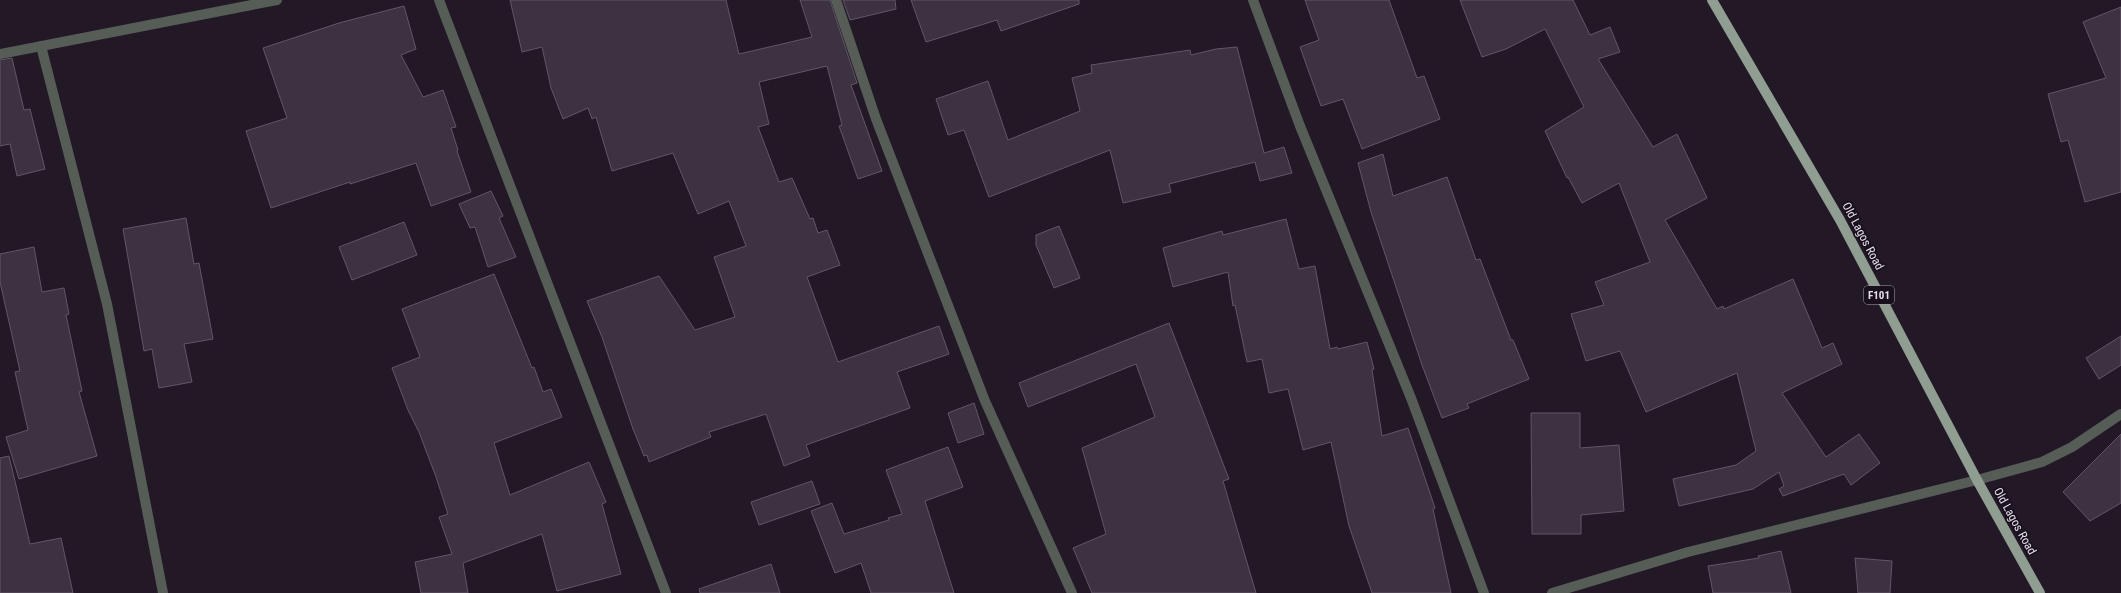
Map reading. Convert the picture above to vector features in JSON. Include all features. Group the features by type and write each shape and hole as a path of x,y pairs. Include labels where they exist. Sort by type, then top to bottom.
{"main road":[{"name":"Old Lagos Road","path":"1712,0 1840,220 1977,480 2040,593"}],"street":[{"path":"0,54 254,2 277,0"},
{"path":"439,0 666,593"},
{"path":"836,0 876,120 985,401 1072,593"},
{"path":"1253,0 1300,126 1411,398 1484,593"},
{"path":"41,46 107,304 163,593"},
{"path":"1552,593 1688,552 1977,480 2042,462 2072,447 2121,414"}],"building":[{"path":"510,0 726,0 739,54 812,37 800,0 830,0 857,83 851,85 882,171 858,179 839,126 842,125 827,66 759,82 769,124 758,127 779,182 792,178 810,219 813,218 818,233 827,230 840,265 807,277 838,362 939,326 949,354 897,372 910,408 806,445 810,456 784,466 766,414 709,432 711,437 649,462 647,455 644,456 633,429 602,337 587,301 659,276 695,330 735,317 714,257 746,246 729,201 698,214 673,153 612,171 596,117 592,119 588,108 563,119 551,88 542,47 522,52"},
{"path":"843,0 895,0 896,9 850,20"},
{"path":"911,0 1079,0 1079,4 1001,31 997,20 926,42"},
{"path":"1305,0 1389,0 1417,78 1424,76 1440,119 1362,149 1343,99 1321,106 1300,47 1319,40"},
{"path":"1460,0 1573,0 1590,35 1610,27 1620,52 1598,59 1653,147 1677,134 1707,198 1665,220 1717,309 1723,306 1724,309 1793,279 1822,348 1833,343 1842,364 1782,393 1826,457 1859,434 1880,463 1851,485 1844,474 1783,496 1779,489 1784,486 1779,472 1753,489 1679,506 1673,479 1736,465 1756,451 1737,373 1646,412 1620,351 1586,361 1571,314 1604,305 1595,282 1650,262 1619,183 1582,203 1568,177 1567,178 1545,131 1584,107 1545,29 1506,49 1482,57"},
{"path":"404,6 416,49 401,55 423,97 443,90 456,127 451,128 471,192 431,206 416,163 350,184 350,182 271,208 246,131 287,118 263,48 339,23"},
{"path":"2121,7 2121,192 2085,202 2068,140 2061,142 2048,94 2106,78 2083,22"},
{"path":"1237,47 1264,153 1284,147 1292,173 1260,181 1255,162 1169,184 1171,192 1123,203 1110,150 989,197 964,130 948,135 936,99 988,81 1008,140 1080,111 1072,78 1092,73 1091,65 1190,50 1191,55 1216,49"},
{"path":"12,58 24,110 30,109 45,169 17,176 10,144 0,146 0,60"},
{"path":"1383,154 1393,196 1447,177 1476,260 1480,259 1511,340 1513,340 1529,379 1467,404 1469,408 1442,418 1422,365 1371,212 1358,163"},
{"path":"491,191 503,216 499,218 516,257 488,267 475,227 470,228 459,204"},
{"path":"186,218 194,264 199,263 213,339 184,344 192,382 159,388 152,349 144,351 123,229"},
{"path":"1286,219 1299,269 1315,266 1330,349 1337,347 1338,349 1367,342 1374,369 1372,370 1382,436 1408,428 1435,508 1433,509 1451,593 1372,593 1349,526 1331,442 1303,450 1288,389 1269,393 1262,359 1247,362 1235,305 1233,306 1228,272 1173,287 1163,248 1222,231 1223,235"},
{"path":"404,222 417,255 352,280 339,247"},
{"path":"1059,226 1080,278 1054,288 1036,245 1036,235"},
{"path":"34,247 42,292 64,288 69,314 66,315 82,391 79,392 97,456 19,479 6,437 28,430 15,372 20,371 0,282 0,254"},
{"path":"494,274 532,368 534,367 543,392 551,389 562,417 494,443 510,495 589,462 606,502 602,504 621,574 557,591 542,534 463,563 468,593 421,593 415,562 452,554 439,517 448,514 419,432 408,410 392,368 420,357 402,309"},
{"path":"1169,323 1229,479 1223,481 1256,593 1092,593 1073,548 1106,534 1082,448 1155,417 1136,364 1028,407 1019,383"},
{"path":"2121,336 2121,365 2099,379 2086,358"},
{"path":"974,403 984,434 958,443 948,413"},
{"path":"1531,413 1580,413 1580,448 1619,445 1624,511 1581,515 1581,534 1532,534"},
{"path":"2121,434 2121,503 2090,521 2063,492"},
{"path":"948,447 963,487 925,501 954,593 871,593 861,563 835,573 811,511 832,503 844,534 889,520 888,518 902,514 886,470"},
{"path":"9,456 30,544 61,538 73,593 0,593 0,458"},
{"path":"812,481 820,504 759,525 751,502"},
{"path":"1781,551 1791,593 1713,593 1708,566 1759,558 1758,556"},
{"path":"1855,558 1892,561 1890,593 1858,593"},
{"path":"771,564 780,593 700,593 699,589"}]}
